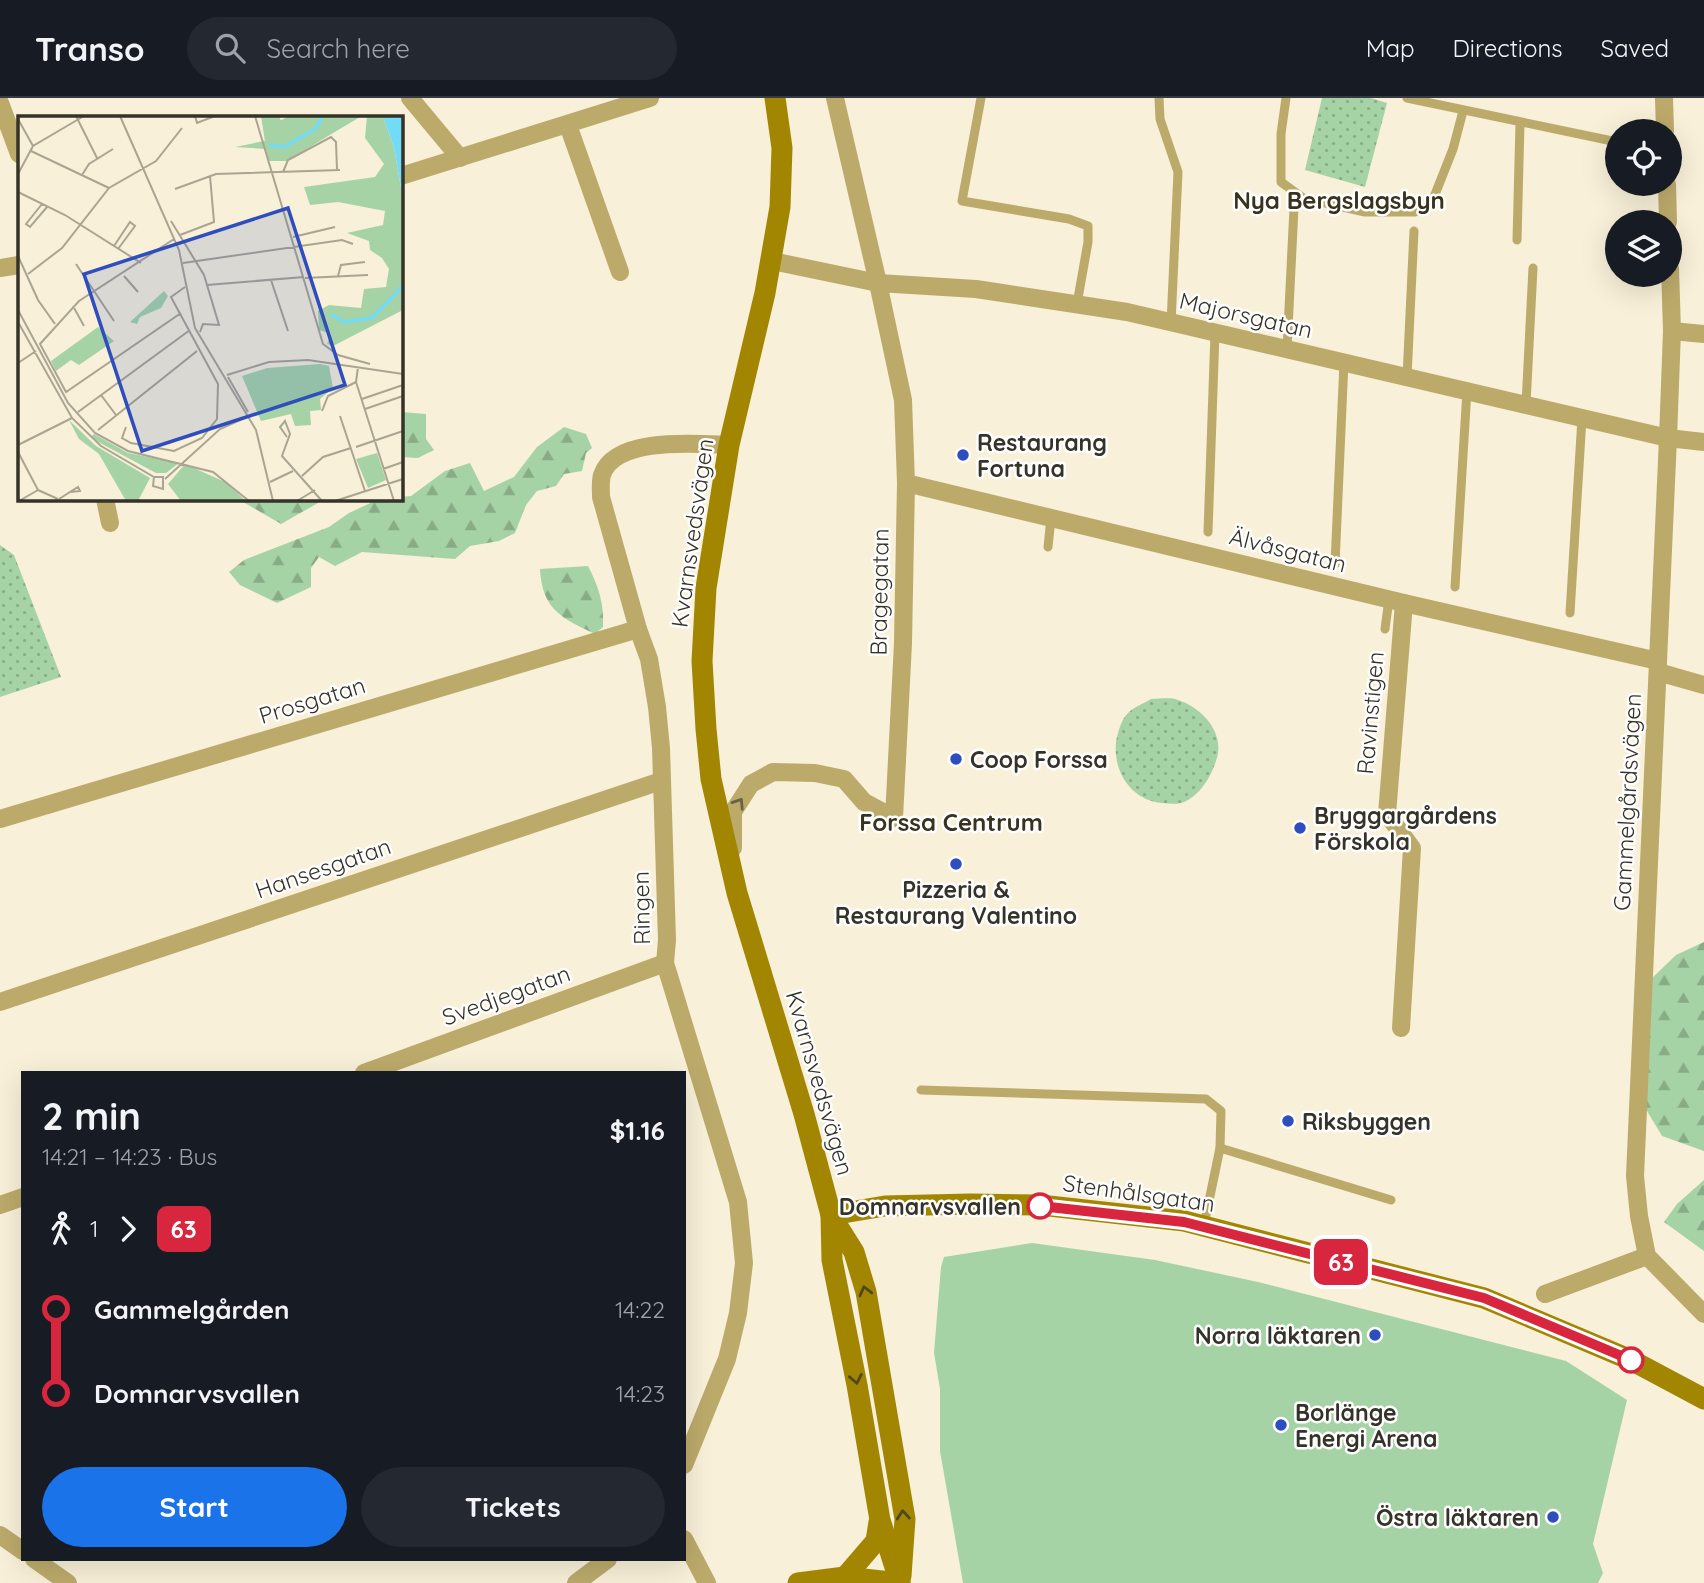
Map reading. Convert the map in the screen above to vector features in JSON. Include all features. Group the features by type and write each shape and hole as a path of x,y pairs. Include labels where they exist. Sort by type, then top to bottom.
{"street":[{"path":"410,98 460,158"},
{"path":"402,177 650,98"},
{"name":"Kvarnsvedsvägen","path":"775,98 782,148 780,207 772,261 729,445 706,588 702,661 711,779 737,893 804,1114 831,1215 832,1260 880,1520 900,1583"},
{"name":"Bragegatan","path":"737,893 733,811 751,784 772,772 815,773 844,779 864,802 894,818 903,643 906,483 903,400 835,98"},
{"path":"1664,98 1665,119"},
{"path":"0,103 18,151"},
{"path":"568,125 620,272"},
{"name":"Majorsgatan","path":"772,261 878,283 976,289 1077,304 1287,349 1668,438 1704,442"},
{"path":"0,268 18,265"},
{"name":"Gammelgårdsvägen","path":"1647,1256 1635,1176 1636,1133 1668,438 1672,331 1671,287"},
{"path":"1672,331 1704,334"},
{"name":"Ringen","path":"686,1460 727,1359 738,1313 744,1263 738,1202 693,1088 665,963 667,940 661,748 657,707 649,659 601,497 602,474 608,464 621,455 675,443 729,445"},
{"name":"Älvåsgatan","path":"906,483 1658,667 1704,685"},
{"path":"105,500 110,523"},
{"name":"Ravinstigen","path":"1397,601 1387,814 1412,848 1401,1028"},
{"name":"Prosgatan","path":"0,819 638,629"},
{"name":"Hansesgatan","path":"0,1002 661,781"},
{"name":"Svedjegatan","path":"369,1071 665,963"},
{"path":"0,1205 21,1198"},
{"name":"Stenhålsgatan","path":"831,1215 885,1206 971,1204 1040,1206 1184,1222 1484,1298 1632,1360 1704,1399"},
{"name":"Kvarnsvedsvägen","path":"831,1215 853,1252 866,1292 905,1519 900,1583"},
{"path":"1545,1294 1647,1256 1704,1314"},
{"path":"845,1577 876,1541 880,1520"},
{"path":"0,1535 21,1550"},
{"path":"686,1543 708,1583"},
{"path":"37,1561 68,1583"},
{"path":"576,1583 605,1561"},
{"path":"799,1583 845,1577 900,1583"}],"lane":[{"path":"981,98 962,201 1069,219 1088,226 1088,242 1077,304"},
{"path":"1159,98 1160,119 1178,172 1171,323"},
{"path":"1286,98 1281,134 1281,182 1303,198 1365,212 1415,212 1434,197 1453,149 1463,111"},
{"path":"1407,98 1605,140"},
{"path":"1517,240 1520,123"},
{"path":"1287,349 1294,208"},
{"path":"1407,377 1414,230"},
{"path":"1526,404 1533,268"},
{"path":"1208,531 1215,333"},
{"path":"1335,564 1344,362"},
{"path":"1455,587 1467,390"},
{"path":"1570,613 1582,418"},
{"path":"1048,547 1051,518"},
{"path":"1385,629 1397,601"},
{"path":"921,1090 1206,1099 1222,1111 1220,1148 1203,1227"},
{"path":"1220,1148 1391,1200"}],"green space":[{"path":"1322,98 1371,98 1387,103 1365,187 1305,170"},
{"path":"402,412 426,414 426,439 434,450 418,458 402,457"},
{"path":"564,427 586,434 592,448 586,453 582,471 564,474 556,486 537,491 526,505 515,533 499,541 470,546 455,559 362,552 335,566 319,557 311,568 311,587 277,603 240,585 229,572 244,560 329,527 349,513 377,500 402,500 402,497 411,496 445,471 470,463 484,491 514,477 537,447"},
{"path":"240,500 323,500 281,524"},
{"path":"0,545 14,555 61,677 0,697"},
{"path":"588,566 598,588 603,611 603,627 595,634 563,617 549,603 540,569"},
{"path":"1151,699 1175,699 1196,709 1210,723 1218,741 1216,761 1209,778 1198,793 1182,803 1162,803 1141,796 1126,783 1118,764 1116,742 1123,719 1130,711"},
{"path":"1704,942 1704,1151 1662,1136 1641,1101 1649,981 1676,955"},
{"path":"1704,1180 1704,1251 1664,1222 1677,1204"},
{"name":"Borlänge Energi Arena","path":"1032,1243 1155,1260 1258,1282 1566,1361 1627,1400 1593,1544 1603,1573 1598,1583 963,1583 940,1451 940,1389 934,1353 941,1267 944,1257"}],"bus line":[{"name":"63","path":"1040,1206 1184,1222 1484,1298 1631,1360"}],"place":[{"name":"Restaurang Fortuna","path":"963,455"},
{"name":"Coop Forssa","path":"956,759"},
{"name":"Bryggargårdens Förskola","path":"1300,828"},
{"name":"Pizzeria & Restaurang Valentino","path":"956,864"},
{"name":"Riksbyggen","path":"1288,1121"},
{"name":"Domnarvsvallen","path":"1040,1206"},
{"name":"Norra läktaren","path":"1375,1335"},
{"name":"Borlänge Energi Arena","path":"1281,1425"},
{"name":"Östra läktaren","path":"1553,1517"}],"district":[{"name":"Nya Bergslagsbyn","path":"1339,200"},
{"name":"Forssa Centrum","path":"951,822"}]}
